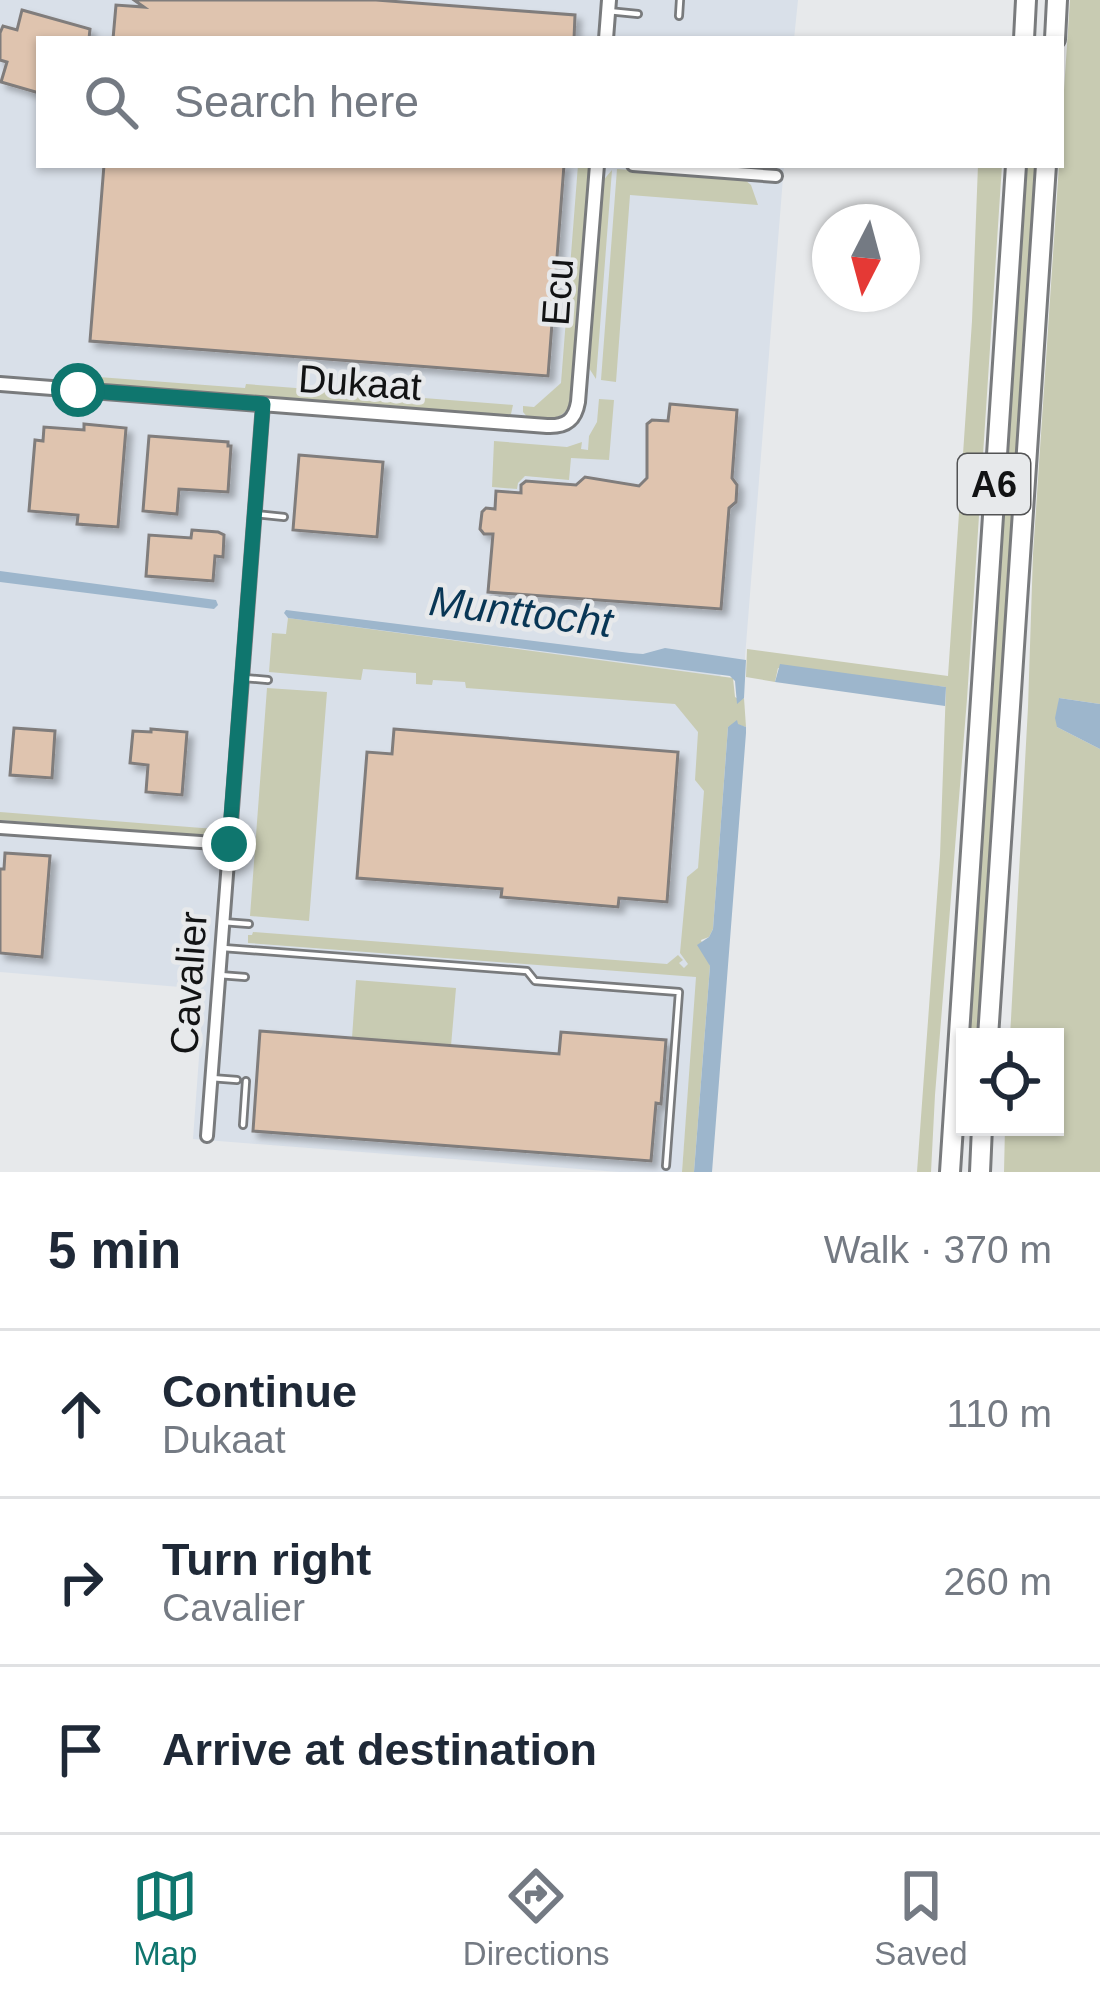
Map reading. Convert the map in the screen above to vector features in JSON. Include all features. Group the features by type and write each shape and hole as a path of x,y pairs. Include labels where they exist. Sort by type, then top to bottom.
{"highway":[{"path":"1024,36 1026,0"},
{"path":"1054,36 1057,0"},
{"name":"A6","path":"950,1172 1016,168"},
{"name":"A6","path":"989,1028 1046,168"},
{"path":"982,1172 983,1136"}],"street":[{"path":"606,36 609,6"},
{"name":"Ecu","path":"570,422 578,402 597,168"},
{"path":"672,168 776,176"},
{"name":"Dukaat","path":"0,384 79,383 263,404 547,426 570,422"},
{"name":"Cavalier","path":"207,1136 263,404"},
{"path":"0,827 229,844"}],"lane":[{"path":"679,16 680,0"},
{"path":"609,6 638,14"},
{"path":"255,514 284,517"},
{"path":"242,678 268,680"},
{"path":"223,922 249,924"},
{"path":"221,948 527,971 536,981 679,992 666,1166"},
{"path":"219,975 245,977"},
{"path":"211,1078 237,1080"},
{"path":"243,1125 246,1081"}],"shaded area":[{"path":"0,0 798,0 794,36 36,36 36,168 784,168 744,670 721,668 682,1172 618,1172 193,1139 204,989 0,972"}],"green space":[{"path":"1070,0 1100,0 1100,704 1059,698 1057,727 1100,749 1100,1172 1004,1172 1005,1136 1064,1136 1064,1028 1010,1028 1033,554 1059,168 1064,168"},
{"path":"578,168 591,168 573,400 560,416 529,419 523,406 534,407 561,383"},
{"path":"978,168 1002,168 931,1172 917,1172 940,856 946,687 778,668 775,682 746,677 747,649 948,676"},
{"path":"1023,168 1038,168 981,1028 966,1028"},
{"path":"617,169 744,179 758,205 630,195 616,382 601,380"},
{"path":"612,170 596,379 587,365 601,183"},
{"path":"85,376 513,405 511,414 502,417 92,385"},
{"path":"599,399 614,400 609,460 571,458 569,480 525,476 517,489 492,487 494,441 567,447 582,442 581,449 588,450"},
{"path":"288,618 733,678 735,697 744,698 746,727 728,727 713,929 701,940 710,966 694,1172 682,1172 696,977 248,943 248,935 667,964 678,955 684,968 688,964 680,953 687,877 698,868 704,791 695,780 698,732 675,704 466,688 465,682 416,684 416,673 363,669 361,680 269,672 272,633 286,634"},
{"path":"267,688 327,692 309,921 250,916"},
{"path":"0,812 216,829 198,836 0,820"},
{"path":"356,980 456,988 451,1046 352,1038"}],"water":[{"path":"0,571 216,600 218,605 214,609 0,582"},
{"path":"286,610 630,653 665,648 746,660 744,698 737,704 735,681 730,676 288,618"},
{"path":"780,664 946,687 945,706 775,682"},
{"path":"1059,698 1100,704 1100,749 1057,727"},
{"path":"737,720 746,733 712,1172 694,1172 710,966 697,945 713,929 728,727"}],"building":[{"path":"134,0 376,0 575,15 574,36 113,36 116,5 144,7"},
{"path":"22,10 90,29 89,36 36,36 36,92 1,82 7,62 0,60 0,33 3,26 17,30"},
{"path":"104,168 564,168 548,376 90,341"},
{"path":"670,404 737,410 732,478 737,485 736,502 729,508 721,609 488,592 493,534 480,529 482,512 495,509 496,491 521,493 526,481 576,485 585,477 639,486 647,478 647,424 668,421"},
{"path":"84,424 126,428 118,527 77,524 78,515 29,511 35,440 43,441 44,427 84,430"},
{"path":"149,436 228,442 228,492 179,489 177,514 143,511"},
{"path":"299,455 383,462 377,537 293,530"},
{"path":"192,530 224,535 223,557 215,556 213,581 146,576 149,535 191,538"},
{"path":"14,728 55,731 52,778 10,775"},
{"path":"394,729 678,752 667,902 619,898 618,907 501,897 502,889 357,878 367,752 392,754"},
{"path":"133,731 187,732 182,795 146,792 148,765 130,763"},
{"path":"5,853 50,856 42,957 0,953 0,869 4,869"},
{"path":"260,1031 559,1054 561,1032 666,1040 651,1161 253,1131"}],"route":[{"path":"78,390 263,404 229,844"}],"water label":[{"name":"Munttocht","path":"521,611"}]}
